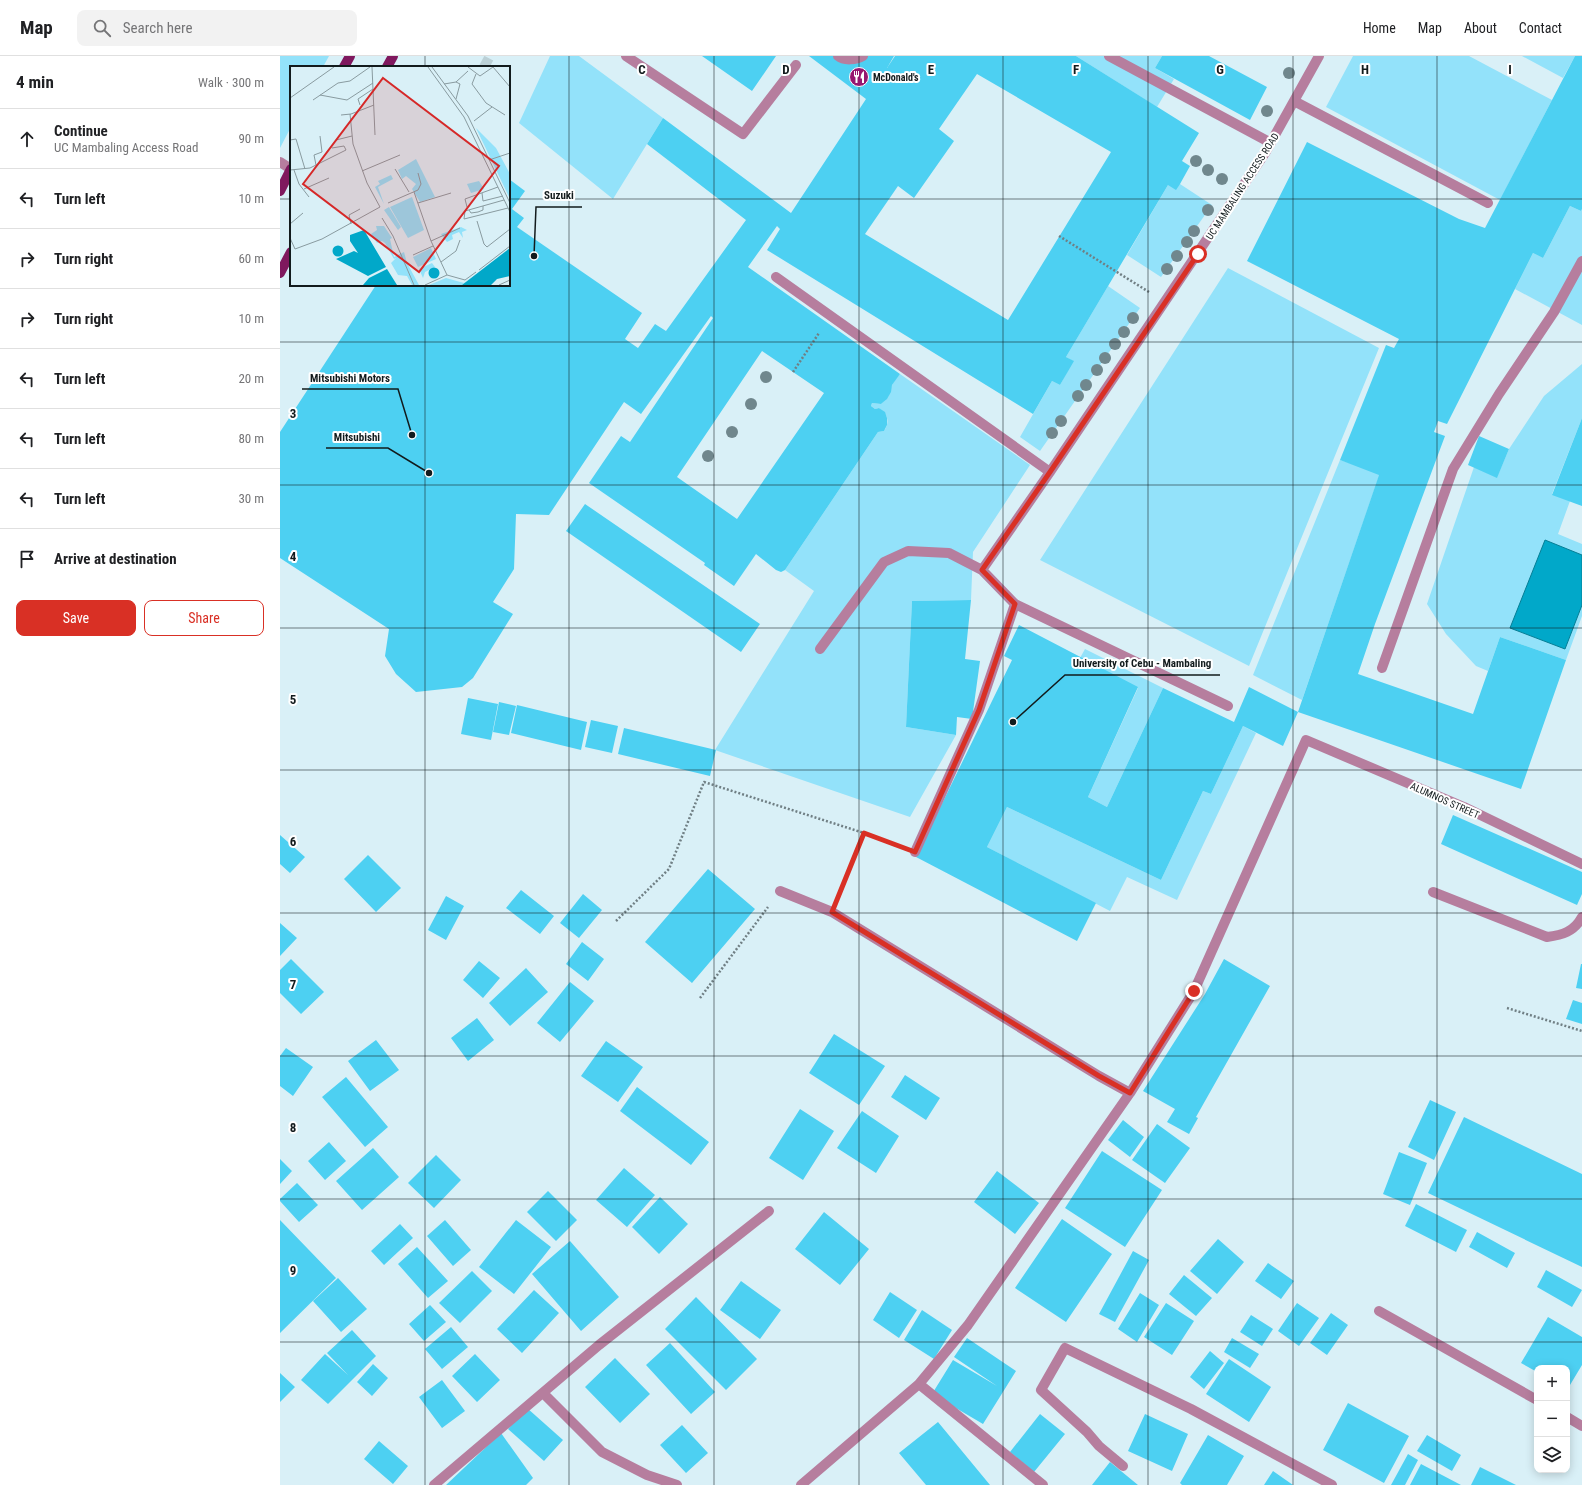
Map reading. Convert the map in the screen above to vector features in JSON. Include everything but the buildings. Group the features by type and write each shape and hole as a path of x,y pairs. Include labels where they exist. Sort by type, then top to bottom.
{"main road":[{"path":"345,66 350,56"},
{"path":"388,66 393,56"},
{"path":"280,191 290,171"},
{"path":"280,273 290,254"}],"street":[{"path":"626,56 742,134 796,65"},
{"path":"838,56 841,58 858,59 863,56"},
{"path":"1109,56 1271,143"},
{"name":"UC MAMBALING ACCESS ROAD","path":"982,570 1050,472 1271,143 1319,56"},
{"path":"1294,101 1488,203"},
{"path":"280,162 290,168"},
{"path":"1382,668 1453,469 1499,394 1554,312 1582,261"},
{"path":"776,277 1050,472"},
{"path":"820,649 884,562 908,551 949,553 982,570 1015,604 1228,706"},
{"path":"915,852 979,710 1015,604"},
{"name":"ALUMNOS STREET","path":"1130,1093 1194,991 1306,740 1464,808 1582,864"},
{"path":"780,891 832,912 1099,1076 1130,1093 968,1325 919,1384 801,1485"},
{"path":"1433,892 1547,937 1565,934 1579,923 1582,917"},
{"path":"434,1485 599,1345 769,1211"},
{"path":"1379,1311 1534,1398"},
{"path":"1123,1466 1099,1446 1088,1432 1041,1390 1066,1348 1191,1409 1332,1485"},
{"path":"919,1384 1043,1485"},
{"path":"543,1393 602,1452 647,1475 677,1485"},
{"path":"1570,1419 1582,1426"}],"path":[{"path":"1059,236 1165,302"},
{"path":"793,372 830,316"},
{"path":"616,920 669,869 704,782 864,833 915,852"},
{"path":"832,912 864,833"},
{"path":"700,998 780,891"},
{"path":"1507,1008 1582,1031"}],"shaded area":[{"path":"280,56 329,56 324,66 290,66 290,129 280,148"},
{"path":"550,56 579,56 663,118 613,199 519,123"},
{"path":"1076,56 1162,56 1155,68 1174,79 1157,107"},
{"path":"1353,56 1469,56 1552,100 1500,200 1326,107"},
{"path":"1522,56 1575,56 1563,78"},
{"path":"1180,184 1212,205 1161,277 1127,255 1168,185"},
{"path":"1570,206 1581,211 1582,209 1582,325 1515,289 1533,253 1543,258"},
{"path":"1228,268 1379,348 1249,666 1040,560"},
{"path":"1108,286 1140,308 1040,451 1020,437 1052,381 1060,385 1073,361 1066,357"},
{"path":"1582,364 1582,418 1552,494 1570,501 1558,534 1582,544 1582,616 1566,660 1500,637 1488,671 1476,666 1446,634 1427,604 1474,467 1497,477 1509,449 1544,396"},
{"path":"900,374 1030,465 973,552 971,600 912,601 906,727 956,735 910,817 715,750 814,591 785,570 878,432 884,431 886,428 887,418 884,413 879,408 875,409 871,406 872,403 881,404 886,399 893,384"},
{"path":"1340,460 1380,473 1302,700 1253,675"},
{"path":"1545,540 1582,555 1582,605 1565,649 1510,628"},
{"path":"1085,649 1163,688 1107,807 1088,797 1138,688 1080,658"},
{"path":"1243,726 1256,733 1177,900 1127,877 1110,911 987,847 1007,807 1161,880 1203,791 1211,794"}],"tunnel":[{"path":"485,66 490,56"}],"place":[{"name":"McDonald's","path":"859,77"},
{"name":"Suzuki","path":"534,256"},
{"name":"Mitsubishi Motors","path":"412,435"},
{"name":"Mitsubishi","path":"429,473"},
{"name":"University of Cebu - Mambaling","path":"1013,722"}],"route":[{"path":"1194,991 1130,1093 1099,1076 832,912 864,833 915,852 979,710 1015,604 982,570 1198,254"}]}
